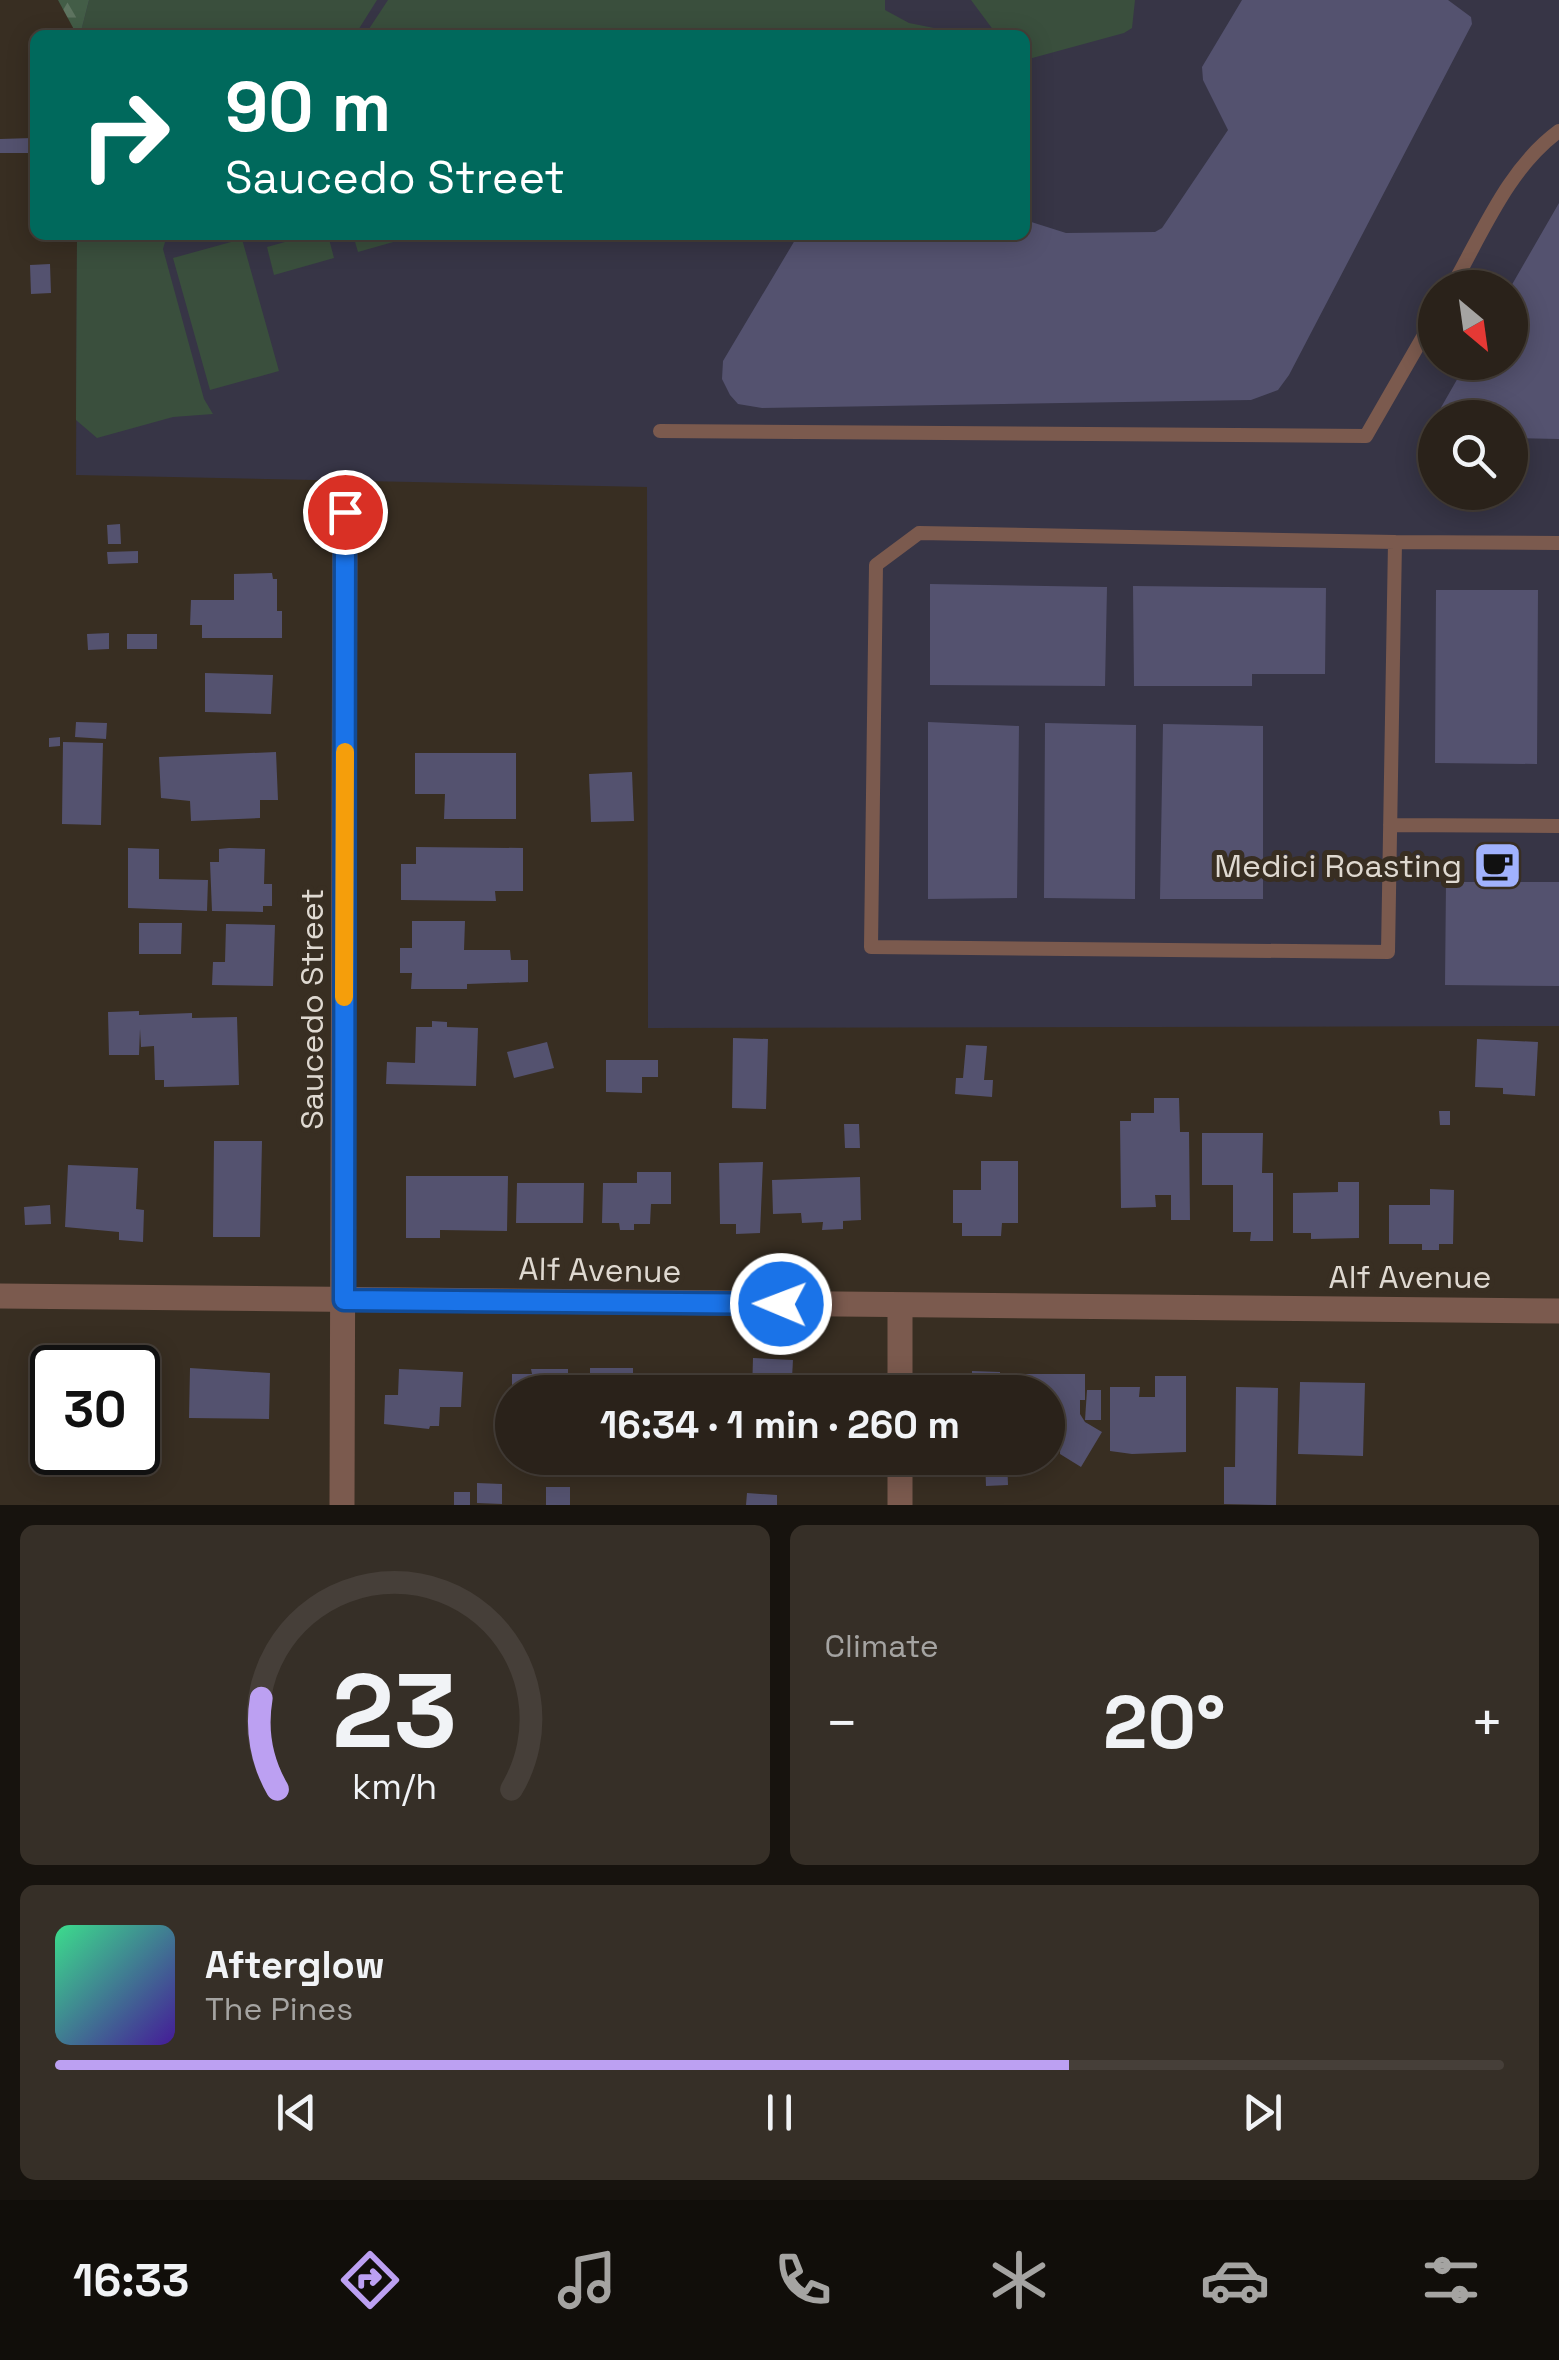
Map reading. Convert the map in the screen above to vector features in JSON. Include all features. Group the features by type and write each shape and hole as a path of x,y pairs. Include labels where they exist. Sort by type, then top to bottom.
{"street":[{"name":"Saucedo Street","path":"342,1505 345,512"},
{"name":"Alf Avenue","path":"0,1296 1559,1311"},
{"path":"900,1306 900,1375"},
{"path":"900,1475 900,1505"}],"lane":[{"path":"1461,270 1517,173 1559,131"},
{"path":"660,431 1366,436 1418,346"},
{"path":"1395,542 1388,952 871,947 876,565 919,533 1559,543"},
{"path":"1390,826 1559,826"}],"shaded area":[{"path":"79,0 1559,0 1559,1026 648,1028 647,487 76,475 77,240 1030,240 1030,30 79,30"}],"green space":[{"path":"58,0 89,0 81,30 74,30"},
{"path":"89,0 377,0 358,30 81,30"},
{"path":"388,0 885,0 885,10 909,23 944,30 368,30"},
{"path":"971,0 1135,0 1132,28 1124,33 1030,59 1030,30 993,30"},
{"path":"77,240 166,240 163,249 204,399 213,414 173,417 97,438 76,420"},
{"path":"242,240 279,371 210,390 173,258"},
{"path":"292,240 329,240 334,258 274,275 267,247"},
{"path":"354,240 400,240 358,252"}],"building":[{"path":"1242,0 1448,0 1471,17 1472,24 1278,390 1251,400 762,408 738,404 730,395 722,379 723,361 795,240 1030,240 1030,222 1066,233 1155,232 1162,228 1228,130 1203,80 1202,67"},
{"path":"30,138 30,153 0,153 0,139"},
{"path":"1559,203 1559,439 1528,438 1528,400 1445,400 1457,380 1528,380 1528,270 1520,270"},
{"path":"50,264 51,293 31,294 30,265"},
{"path":"120,524 121,544 108,544 107,525"},
{"path":"138,551 138,563 108,564 107,552"},
{"path":"272,573 273,579 277,579 277,611 282,611 282,638 202,638 202,625 190,625 191,600 234,600 234,574"},
{"path":"930,584 1107,587 1105,686 930,685"},
{"path":"1133,586 1326,588 1325,674 1252,674 1252,686 1134,686"},
{"path":"1436,590 1538,590 1537,764 1435,763"},
{"path":"109,633 109,649 88,650 87,634"},
{"path":"127,634 157,634 157,649 127,649"},
{"path":"205,673 273,675 271,714 205,712"},
{"path":"76,722 107,723 106,739 75,737"},
{"path":"928,722 1019,726 1017,898 928,899"},
{"path":"1045,723 1136,725 1135,899 1044,898"},
{"path":"1163,724 1263,726 1263,899 1160,899"},
{"path":"60,737 60,746 49,747 49,738"},
{"path":"63,742 103,743 101,825 62,824"},
{"path":"276,752 278,800 260,800 260,818 191,821 190,801 161,798 159,757"},
{"path":"415,753 516,753 516,819 444,819 445,794 415,794"},
{"path":"632,772 634,821 591,822 589,774"},
{"path":"416,847 523,848 523,891 495,891 496,901 401,900 401,864 416,864"},
{"path":"128,848 159,849 159,879 208,880 207,911 128,908"},
{"path":"219,849 265,849 264,884 272,884 272,906 263,906 263,912 212,911 210,862 219,862"},
{"path":"1446,882 1559,882 1559,986 1445,985"},
{"path":"412,921 465,921 464,950 510,950 511,960 528,960 528,982 467,984 467,989 411,989 412,973 400,973 400,948 412,948"},
{"path":"139,923 182,923 181,954 139,954"},
{"path":"226,924 275,925 273,986 212,985 213,962 225,962"},
{"path":"139,1011 139,1015 192,1013 192,1018 237,1017 239,1085 164,1087 164,1080 155,1080 154,1046 141,1047 140,1029 139,1055 109,1055 108,1012"},
{"path":"432,1021 447,1022 447,1027 478,1028 476,1086 386,1084 387,1062 415,1063 416,1027 432,1027"},
{"path":"733,1038 768,1039 766,1109 732,1108"},
{"path":"1477,1039 1538,1042 1535,1096 1503,1094 1503,1088 1475,1087"},
{"path":"547,1042 554,1068 514,1078 507,1052"},
{"path":"966,1045 987,1046 984,1080 993,1080 992,1097 955,1094 956,1078 963,1078"},
{"path":"606,1060 658,1060 658,1077 642,1077 642,1093 606,1092"},
{"path":"1154,1098 1179,1098 1180,1132 1189,1132 1190,1220 1171,1220 1171,1195 1155,1195 1156,1207 1121,1208 1120,1121 1131,1121 1131,1113 1154,1113"},
{"path":"1439,1111 1450,1111 1450,1125 1440,1125"},
{"path":"844,1124 859,1124 860,1148 845,1148"},
{"path":"1202,1133 1263,1133 1262,1173 1273,1173 1273,1241 1250,1241 1251,1232 1233,1232 1233,1185 1202,1185"},
{"path":"214,1141 262,1141 260,1237 213,1237"},
{"path":"981,1161 1018,1161 1018,1223 1002,1223 1001,1236 962,1236 962,1223 953,1223 953,1190 981,1190"},
{"path":"763,1162 760,1233 736,1234 736,1224 720,1224 719,1163"},
{"path":"68,1165 138,1168 136,1209 144,1210 143,1242 119,1240 119,1232 65,1227"},
{"path":"637,1172 671,1172 671,1204 651,1204 650,1224 634,1224 634,1230 620,1230 619,1223 602,1223 603,1183 637,1183"},
{"path":"406,1176 508,1176 507,1231 440,1230 440,1238 406,1238"},
{"path":"860,1177 861,1220 843,1221 843,1229 822,1230 823,1222 802,1223 801,1213 773,1214 772,1180"},
{"path":"1338,1182 1359,1182 1359,1238 1311,1239 1311,1233 1293,1233 1293,1193 1338,1192"},
{"path":"517,1183 584,1183 583,1223 516,1223"},
{"path":"1430,1189 1454,1190 1453,1244 1439,1244 1439,1250 1422,1250 1422,1244 1389,1244 1389,1205 1430,1205"},
{"path":"50,1205 51,1224 25,1225 24,1207"},
{"path":"753,1358 793,1360 792,1375 752,1375"},
{"path":"190,1368 270,1373 269,1419 189,1418"},
{"path":"590,1368 633,1368 633,1375 590,1375"},
{"path":"399,1369 463,1372 461,1407 440,1407 439,1426 429,1429 384,1424 385,1395 398,1395"},
{"path":"531,1369 568,1369 568,1375 512,1375 532,1374"},
{"path":"972,1371 1000,1372 1000,1375 972,1375"},
{"path":"1085,1374 1085,1400 1080,1400 1080,1414 1085,1422 1102,1432 1081,1467 1065,1457 1065,1375 1021,1375"},
{"path":"1155,1376 1186,1376 1186,1452 1110,1451 1110,1387 1140,1387 1139,1397 1155,1397"},
{"path":"1300,1382 1365,1383 1363,1456 1298,1454"},
{"path":"1236,1387 1278,1388 1276,1505 1224,1504 1224,1467 1235,1467"},
{"path":"1087,1390 1101,1390 1101,1420 1085,1420"},
{"path":"986,1475 1008,1475 1008,1485 986,1486"},
{"path":"477,1483 502,1484 502,1504 477,1503"},
{"path":"546,1487 570,1487 570,1505 546,1505"},
{"path":"454,1492 470,1492 470,1505 454,1505"},
{"path":"747,1493 777,1495 777,1505 746,1505"}],"slow traffic":[{"path":"344,997 345,752"}],"place":[{"name":"Medici Roasting","path":"1497,866"}],"route":[{"path":"345,512 344,1300 781,1304"}]}
